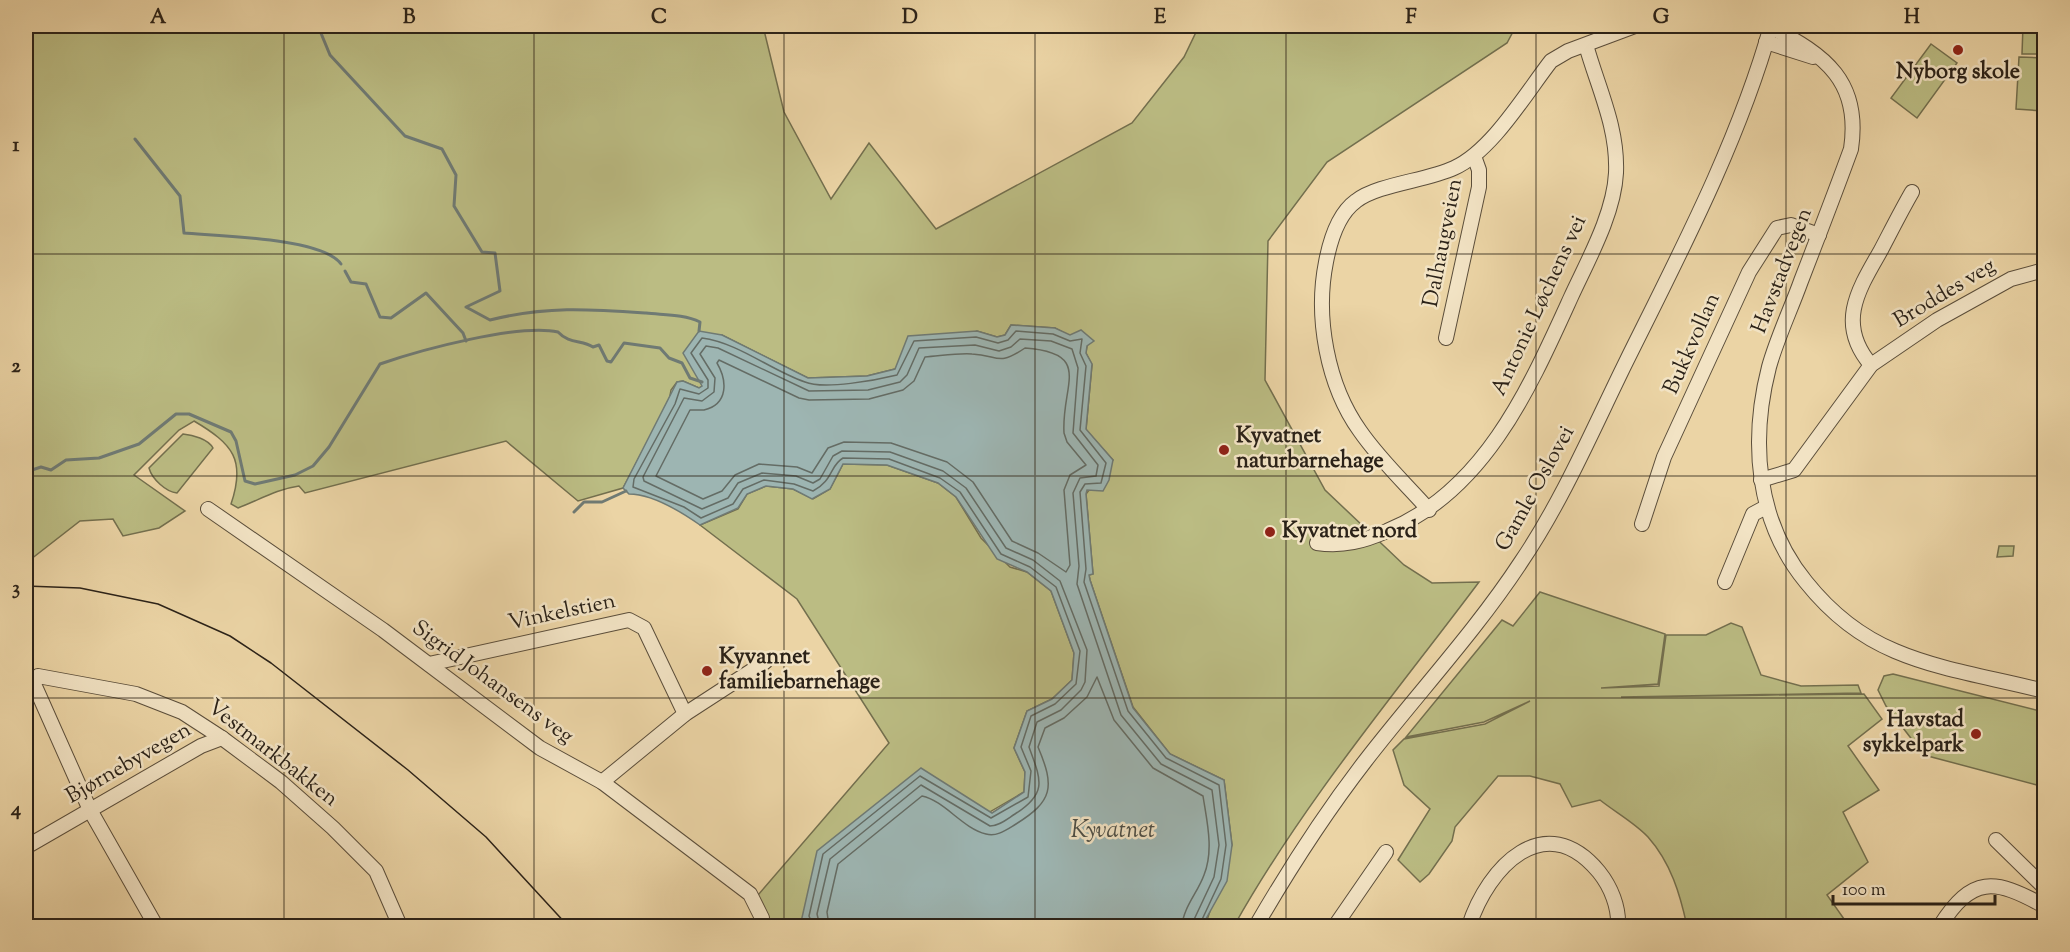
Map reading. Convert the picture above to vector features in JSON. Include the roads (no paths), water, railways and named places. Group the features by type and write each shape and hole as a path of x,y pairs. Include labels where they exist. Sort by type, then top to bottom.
{"street":[{"name":"Dalhaugveien","path":"1429,510 1359,431 1344,404 1326,348 1322,317 1324,272 1338,226 1345,212 1355,202 1379,191 1448,170 1474,156 1551,61 1594,37 1635,26"},
{"name":"Gamle Oslovei","path":"1256,927 1313,834 1365,761 1481,619 1522,561 1557,501 1647,319 1734,133 1771,26"},
{"name":"Havstadvegen","path":"1771,26 1805,45 1823,60 1842,82 1853,110 1855,126 1851,149 1770,364 1761,405 1758,446 1761,480 1766,507 1779,540 1796,570 1822,602 1853,628 1903,654 2044,691"},
{"name":"Antonie Løchens vei","path":"1317,543 1331,545 1366,540 1429,510 1473,468 1501,433 1530,386 1603,228 1616,175 1610,112 1594,37"},
{"path":"1766,42 1823,60"},
{"name":"Dalhaugveien","path":"1446,338 1479,187 1479,170 1474,156"},
{"path":"1871,365 1860,353 1855,338 1854,299 1912,192"},
{"name":"Bukkvollan","path":"1642,524 1664,457 1749,272 1776,228 1791,225 1819,235"},
{"name":"Broddes veg","path":"1761,480 1794,470 1871,365 1937,320 2001,284 2027,272 2044,270"},
{"path":"1725,582 1753,514 1766,507"},
{"name":"Sigrid Johansens veg","path":"208,509 429,664 540,748 602,782 750,894 762,918 762,927"},
{"name":"Vinkelstien","path":"429,664 629,620 644,628 685,714"},
{"path":"602,782 685,714 765,662"},
{"name":"Vestmarkbakken","path":"90,810 34,679 44,675 136,694 182,712 222,738 281,782 333,828 376,871 400,927"},
{"name":"Bjørnebyvegen","path":"26,847 201,746 222,738"},
{"path":"90,810 156,927"},
{"path":"1995,840 2044,887"},
{"path":"1469,927 1476,905 1487,885 1504,866 1527,848 1549,842 1562,843 1587,857 1607,882 1619,915 1618,927"},
{"path":"1335,927 1386,852"},
{"path":"1940,927 1963,894 1982,886 2010,890 2044,906"}],"water":[{"name":"Kyvatnet","path":"1011,325 1055,328 1070,335 1081,330 1094,341 1087,346 1086,353 1092,364 1086,429 1113,460 1109,480 1103,491 1087,490 1086,494 1093,574 1089,575 1090,580 1133,708 1170,754 1224,780 1232,845 1227,881 1202,926 814,926 801,922 817,851 921,768 992,813 1024,792 1025,772 1014,748 1027,711 1052,699 1072,680 1074,653 1051,591 1027,572 997,559 956,497 938,483 887,465 843,464 830,489 812,499 793,489 766,486 747,494 738,508 700,525 666,504 647,497 629,494 623,488 677,382 683,381 699,388 702,386 683,353 699,331 722,335 808,378 867,376 895,369 908,336 977,331 997,337 1005,335"}],"waterway":[{"path":"318,26 330,55 405,136 442,149 456,175 454,206 482,252 495,253 500,291 466,307 490,320 530,312 567,310 673,315 700,322 699,331"},
{"path":"135,139 180,196 184,233 243,237 292,244 330,255 341,264"},
{"path":"345,271 351,282 366,284 380,317 391,318 426,293 463,333 466,341"},
{"path":"26,472 41,467 51,470 66,460 99,458 139,444 176,414 189,414 231,432 236,441 245,481 255,484 295,475 313,466 329,447 380,364 444,345 496,334 541,330 558,332 571,340 593,347 599,345 607,361 611,362 624,343 660,348 669,358 682,363 690,378 702,382"},
{"path":"574,512 584,502 602,502 626,491"}],"tram line":[{"path":"26,586 80,588 158,604 230,636 271,663 408,770 486,837 568,926"}],"place":[{"name":"Nyborg skole","path":"1958,50"},
{"name":"Kyvatnet naturbarnehage","path":"1224,450"},
{"name":"Kyvatnet nord","path":"1270,532"},
{"name":"Kyvannet familiebarnehage","path":"707,671"},
{"name":"Havstad sykkelpark","path":"1976,734"}]}
